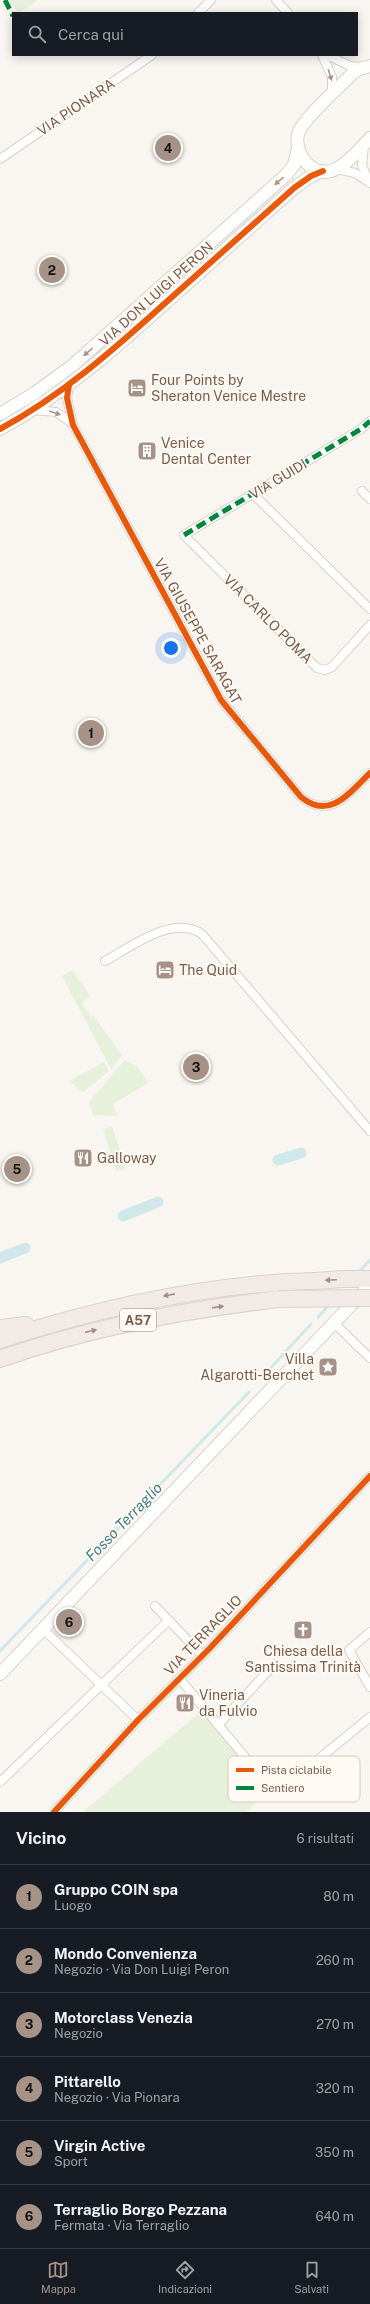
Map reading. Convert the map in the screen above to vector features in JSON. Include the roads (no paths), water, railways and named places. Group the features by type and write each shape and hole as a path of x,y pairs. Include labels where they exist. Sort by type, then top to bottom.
{"highway":[{"name":"A57","path":"0,1340 56,1322 178,1294 278,1282 370,1279"},
{"name":"A57","path":"0,1359 62,1338 185,1311 279,1299 370,1298"},
{"name":"A57","path":"0,1328 56,1322"},
{"name":"A57","path":"0,1370 17,1364 62,1338"}],"street":[{"path":"199,12 211,0"},
{"path":"276,0 286,11"},
{"path":"281,0 286,11"},
{"name":"VIA PIONARA","path":"0,159 151,56"},
{"path":"322,56 332,78 331,95"},
{"path":"329,56 350,66 368,66"},
{"name":"VIA DON LUIGI PERON","path":"0,414 52,381 101,341 286,175 294,165 298,148 298,134 301,127 353,73 368,66"},
{"path":"337,169 344,165 367,141"},
{"path":"367,141 362,153 362,165 370,184"},
{"path":"298,148 307,164 323,171"},
{"path":"337,169 355,173 370,184"},
{"name":"VIA DON LUIGI PERON","path":"0,429 33,410 69,385 111,351 294,188 311,176 323,171 337,169"},
{"name":"VIA GIUSEPPE SARAGAT","path":"69,385 68,404 73,425 221,700 296,792 310,804 330,806 341,800 370,773"},
{"name":"VIA GIUSEPPE SARAGAT","path":"33,410 56,412 73,425"},
{"name":"VIA GUIDI","path":"184,536 361,429 370,421"},
{"path":"362,491 370,498"},
{"path":"253,494 370,609"},
{"name":"VIA CARLO POMA","path":"184,536 317,668 325,670 332,667 370,625"},
{"path":"105,961 147,938 169,929 188,927 195,929 202,934 370,1131"},
{"path":"0,1674 44,1630 370,1285"},
{"path":"334,1323 370,1358"},
{"name":"VIA TERRAGLIO","path":"54,1812 138,1720 202,1655 370,1476"},
{"name":"VIA TERRAGLIO","path":"155,1606 202,1655"},
{"path":"0,1782 102,1687 168,1621"},
{"path":"44,1630 138,1720"},
{"path":"370,1632 349,1650 370,1687"},
{"path":"218,1725 270,1668"},
{"path":"179,1678 244,1756"},
{"path":"322,1756 370,1717"}],"waterway":[{"path":"278,1160 301,1153"},
{"path":"123,1216 158,1202"},
{"path":"0,1258 25,1248"},
{"name":"Fosso Terraglio","path":"358,1273 370,1260"},
{"name":"Fosso Terraglio","path":"318,1317 330,1304"},
{"name":"Fosso Terraglio","path":"267,1372 311,1324"},
{"name":"Fosso Terraglio","path":"0,1651 249,1392"}],"place":[{"name":"Pittarello","path":"168,148"},
{"name":"Mondo Convenienza","path":"52,270"},
{"name":"Four Points by Sheraton Venice Mestre","path":"137,388"},
{"name":"Venice Dental Center","path":"147,451"},
{"name":"Gruppo COIN spa","path":"91,733"},
{"name":"The Quid","path":"165,970"},
{"name":"Motorclass Venezia","path":"196,1067"},
{"name":"Galloway","path":"83,1158"},
{"name":"Virgin Active","path":"17,1169"},
{"name":"Villa Algarotti-Berchet","path":"328,1367"},
{"name":"Terraglio Borgo Pezzana","path":"69,1622"},
{"name":"Chiesa della Santissima Trinità","path":"303,1630"},
{"name":"Vineria da Fulvio","path":"185,1703"}]}
